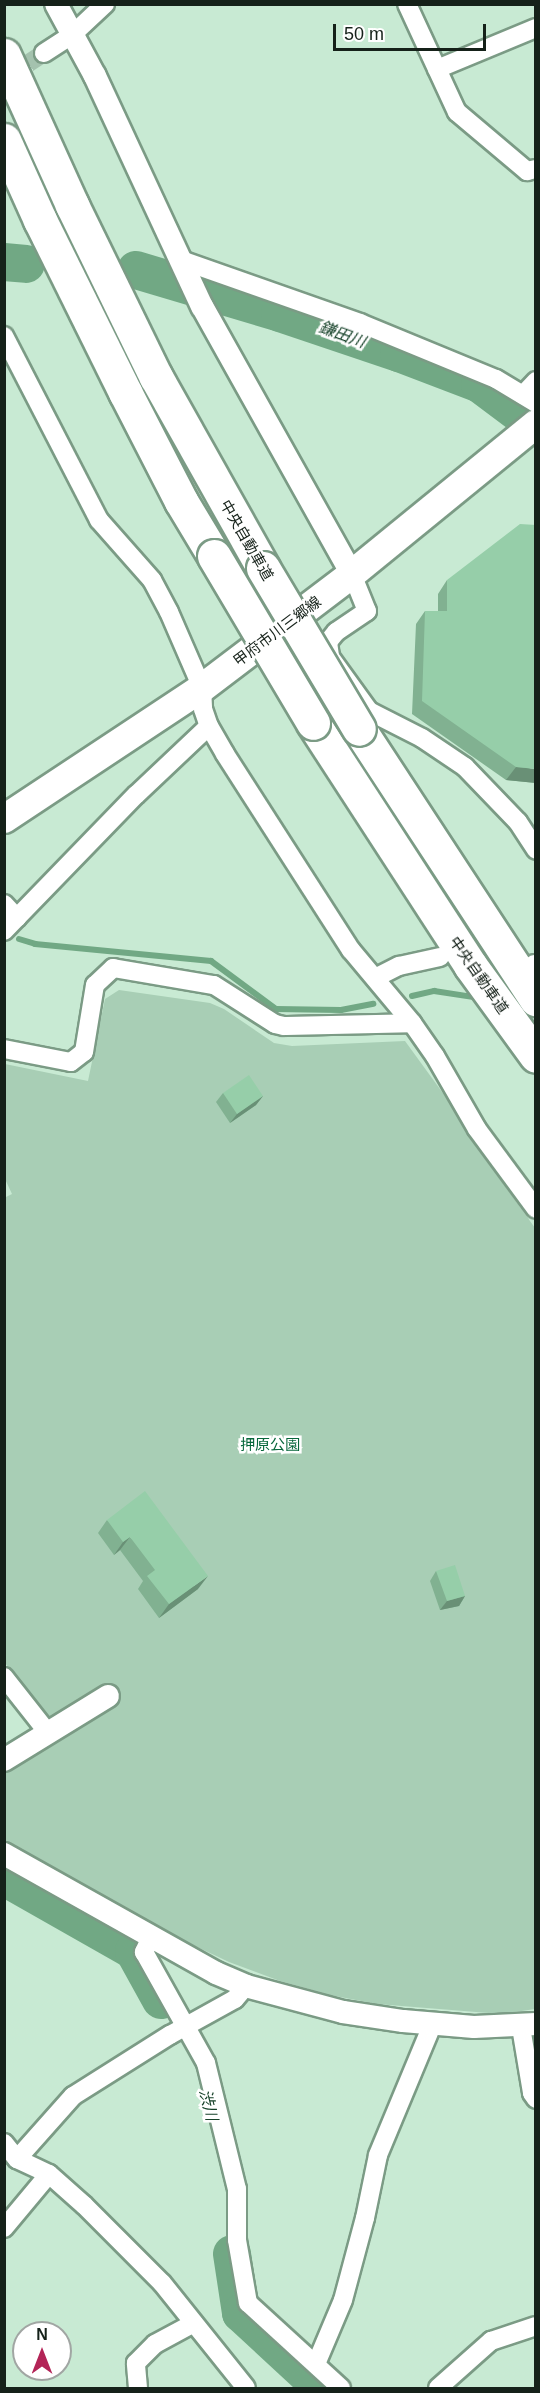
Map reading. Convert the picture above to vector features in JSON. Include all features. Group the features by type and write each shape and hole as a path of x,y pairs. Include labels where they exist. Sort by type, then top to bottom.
{"highway":[{"name":"中央自動車道","path":"4,56 72,205 156,377 263,568 359,729 528,966 536,999"},
{"name":"中央自動車道","path":"4,140 119,381 181,501 455,961 536,1056"}],"main road":[{"name":"甲府市川三郷線","path":"4,819 202,688 352,574 536,424"}],"street":[{"path":"57,4 95,76 202,306 352,574 367,611 336,632 328,642 330,657 369,711 422,738 465,767 518,822 536,850"},
{"path":"44,53 72,34 105,4"},
{"path":"406,4 457,112 527,171 536,169"},
{"path":"437,69 536,28"},
{"path":"181,261 360,323 496,379 529,399 536,381"},
{"path":"4,336 99,520 152,580 202,688 203,709 209,726 351,950 412,1023 435,1056 477,1129 536,1209"},
{"path":"9,918 209,726"},
{"path":"375,978 399,966 455,961"},
{"path":"4,1049 71,1062 84,1052 95,985 113,968 214,985 275,1024 284,1026 412,1023"},
{"path":"4,1677 48,1733"},
{"path":"4,1760 108,1696"},
{"path":"4,1854 216,1973 246,1986 343,2012 474,2027 528,2025 532,2093 536,2099"},
{"path":"151,1937 144,1952 181,2030 206,2063 237,2189 237,2240 248,2303 341,2388"},
{"path":"17,2159 73,2096 235,2000 246,1986"},
{"path":"316,2364 343,2300 365,2218 378,2155 433,2023"},
{"path":"4,2143 17,2159 49,2174 84,2205 162,2283 246,2388"},
{"path":"4,2228 49,2174"},
{"path":"138,2388 136,2363 155,2344 194,2323"},
{"path":"438,2388 491,2342 536,2326"}],"green space":[{"name":"押原公園","path":"119,990 210,1003 224,1009 274,1043 292,1046 405,1041 535,1228 535,2009 501,2014 377,2004 330,1995 280,1981 229,1962 176,1937 5,1842 5,1768 63,1736 5,1663 4,1198 12,1194 5,1179 5,1064 88,1081 105,999"}],"building":[{"path":"520,524 536,525 536,769 516,767 422,701 425,611 447,611 447,580"},
{"path":"249,1075 263,1096 237,1114 223,1093"},
{"path":"145,1491 208,1576 169,1604 147,1576 155,1570 130,1537 123,1542 107,1520"},
{"path":"455,1565 465,1596 447,1601 436,1571"}],"waterway":[{"name":"鎌田川","path":"4,262 26,264"},
{"name":"鎌田川","path":"136,270 280,313 399,353 480,384 536,426"},
{"path":"19,939 35,944 211,961 276,1009 341,1010 373,1004"},
{"path":"412,996 434,991 480,998"},
{"name":"渋川","path":"4,1877 134,1951 161,2000"},
{"name":"渋川","path":"232,2254 241,2313 322,2388"}],"tunnel":[{"path":"6,78 44,53"}]}
